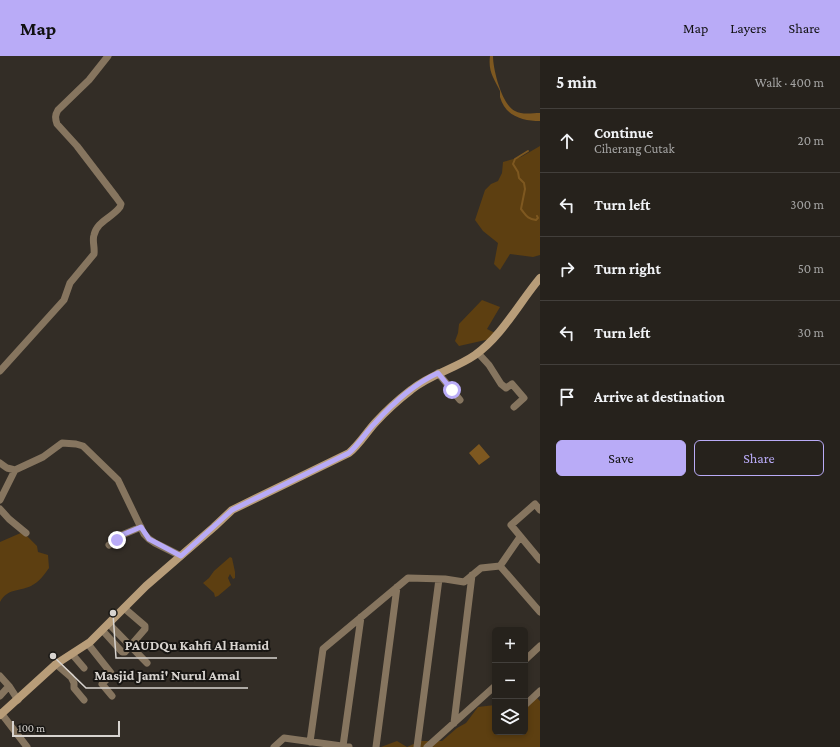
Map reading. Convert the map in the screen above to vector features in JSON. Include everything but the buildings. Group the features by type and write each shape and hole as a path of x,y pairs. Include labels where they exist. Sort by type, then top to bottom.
{"street":[{"path":"0,371 64,300 68,286 94,254 95,250 93,236 97,227 120,207 116,197 56,121 56,114 58,110 90,80 108,56"},
{"path":"27,747 1,714 56,664 88,644 146,586 232,510 349,453 357,446 379,419 402,397 422,382 438,373 466,361 478,353 499,332 540,278"},
{"path":"478,353 489,365 501,384 506,388 512,384 524,398 514,407"},
{"path":"438,373 460,400"},
{"path":"0,498 15,470 43,457 62,443 80,445 118,480 141,527 149,539 181,556"},
{"path":"0,463 7,468 15,470"},
{"path":"540,510 535,504 511,525 540,560"},
{"path":"0,509 9,519 26,533"},
{"path":"109,545 115,542 117,537 141,527"},
{"path":"310,742 323,649 408,578 439,579 464,582 481,568 500,566 520,537"},
{"path":"500,566 540,612"},
{"path":"454,723 472,576"},
{"path":"417,747 439,579"},
{"path":"376,747 397,587"},
{"path":"103,630 123,653 143,633 145,627 124,608"},
{"path":"274,747 284,738 346,747 361,617"},
{"path":"109,624 147,663"},
{"path":"88,644 111,673 111,675 102,684 112,696"},
{"path":"528,657 540,646"},
{"path":"72,654 84,668"},
{"path":"56,664 71,677 74,683 74,688 84,700"},
{"path":"1,678 9,686 18,700"},
{"path":"0,696 9,686"},
{"path":"427,747 492,689"},
{"path":"528,702 540,692"}],"shaded area":[{"path":"490,56 493,56 499,86 506,102 515,111 521,113 540,113 540,121 521,118 510,113 506,109 502,103 500,91 491,71"},
{"path":"540,146 540,255 533,257 510,254 500,270 494,264 498,243 483,231 475,220 485,190 491,184 498,181 502,173 503,162 521,157"},
{"path":"482,300 500,307 487,329 495,333 490,339 459,346 455,341 459,324"},
{"path":"479,444 490,457 479,465 469,453"},
{"path":"23,532 37,546 38,552 48,555 49,568 34,584 6,594 0,602 0,542"},
{"path":"230,557 232,558 235,578 233,579 230,574 228,578 231,585 215,597 214,593 203,583"},
{"path":"537,698 540,701 540,747 407,747 420,741 442,741 457,728 466,723 478,707 492,705 492,735 528,735 528,699"},
{"path":"397,741 407,747 381,747"}],"waterway":[{"path":"528,151 515,159 513,164 518,172 519,178 524,183 525,189 521,209 531,219 536,220 538,218 537,216"}],"place":[{"name":"PAUDQu Kahfi Al Hamid","path":"113,613"},
{"name":"Masjid Jami' Nurul Amal","path":"53,656"}],"route":[{"path":"117,540 117,537 141,527 144,534 149,539 181,556 232,510 349,453 357,446 374,424 402,397 428,378 438,373 452,390"}]}
